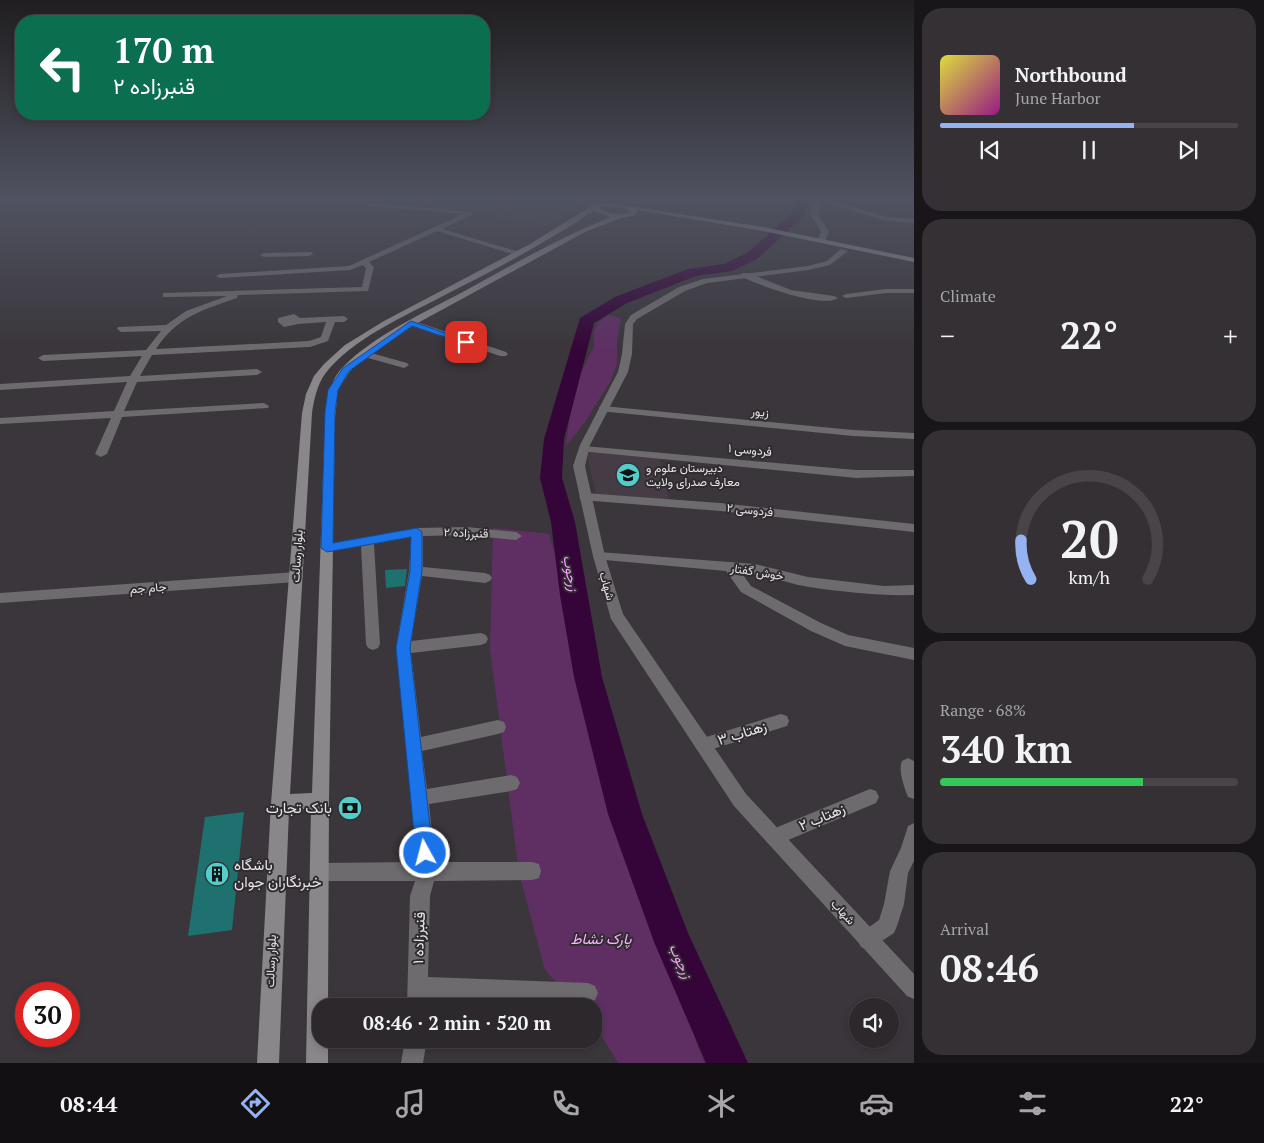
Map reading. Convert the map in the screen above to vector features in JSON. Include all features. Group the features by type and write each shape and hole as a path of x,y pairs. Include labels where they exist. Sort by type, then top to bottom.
{"main road":[{"name":"بلوار رسالت","path":"268,1063 271,955 280,803 307,414 312,389 327,366 350,347 401,315 525,250"},
{"path":"317,1063 320,800 330,418 333,390 346,370 364,354 411,323 550,250"},
{"path":"839,250 914,266"},
{"path":"863,250 914,260"},
{"path":"280,803 320,800"}],"street":[{"path":"101,454 133,379 167,328 184,315 267,283 345,269 365,263 393,250"},
{"path":"507,250 519,253"},
{"name":"شهاب","path":"844,251 830,263 808,268 706,281 692,286 634,317 629,324 627,354 623,372 584,449 578,466 599,556 616,615 740,800 914,989"},
{"path":"264,255 309,254"},
{"path":"267,283 279,255"},
{"path":"220,276 267,283 365,289 370,268 365,263"},
{"path":"745,275 765,284 792,292 834,298"},
{"path":"846,296 886,291 914,291"},
{"path":"166,295 243,292"},
{"path":"43,358 314,344 326,337 332,319"},
{"path":"298,321 344,319"},
{"path":"411,323 503,354"},
{"path":"121,329 167,328"},
{"path":"364,354 404,365"},
{"path":"0,388 258,372"},
{"path":"0,421 264,406"},
{"name":"زیور","path":"604,409 853,433 914,436"},
{"name":"فردوسی ۱","path":"584,449 856,474 914,473"},
{"name":"فردوسی ۲","path":"586,497 720,507 914,528"},
{"name":"قنبرزاده ۲","path":"327,548 417,532 467,531 516,536"},
{"name":"قنبرزاده ۱","path":"417,532 416,571 403,648 427,871 420,896 417,996"},
{"path":"367,541 373,644"},
{"name":"خوش گفتار","path":"599,556 755,570 808,582 884,591 914,590"},
{"path":"730,567 746,589 816,627 845,640 893,648 914,654"},
{"path":"416,571 486,578"},
{"name":"جام جم","path":"0,598 296,577"},
{"path":"403,648 481,640"},
{"name":"زهتاب ۳","path":"703,745 781,721"},
{"path":"414,746 498,727"},
{"path":"908,766 914,792"},
{"path":"418,798 511,783"},
{"name":"زهتاب ۲","path":"774,837 870,797"},
{"path":"868,940 887,926 894,904 899,872 910,850 914,832"},
{"path":"319,872 532,871"},
{"path":"417,996 588,993"},
{"path":"412,1063 414,1048"}],"shaded area":[{"name":"دبیرستان علوم و معارف صدرای ولایت","path":"586,451 659,456 670,503 596,495"}],"green space":[{"path":"608,315 621,318 617,341 617,364 610,382 585,422 566,446 573,389 594,346 593,333 598,323"},
{"name":"پارک نشاط","path":"493,528 549,534 698,1047 705,1063 618,1063 602,1036 602,998 571,998 545,970 519,873 490,649"}],"building":[{"path":"407,569 405,586 386,588 385,570"},
{"name":"باشگاه خبرنگاران جوان","path":"244,812 232,930 188,936 205,817"}],"waterway":[{"name":"زرجوب","path":"727,1063 673,942 625,814 588,677 573,595 563,522 551,478 554,439 586,321 621,300 693,272 727,268 752,256 759,250"}],"place":[{"name":"دبیرستان علوم و معارف صدرای ولایت","path":"628,475"},
{"name":"بانک تجارت","path":"350,808"},
{"name":"باشگاه خبرنگاران جوان","path":"217,874"}],"route":[{"path":"425,853 403,648 416,571 417,532 327,548 330,412 333,390 346,370 364,354 411,323 466,342"}]}
